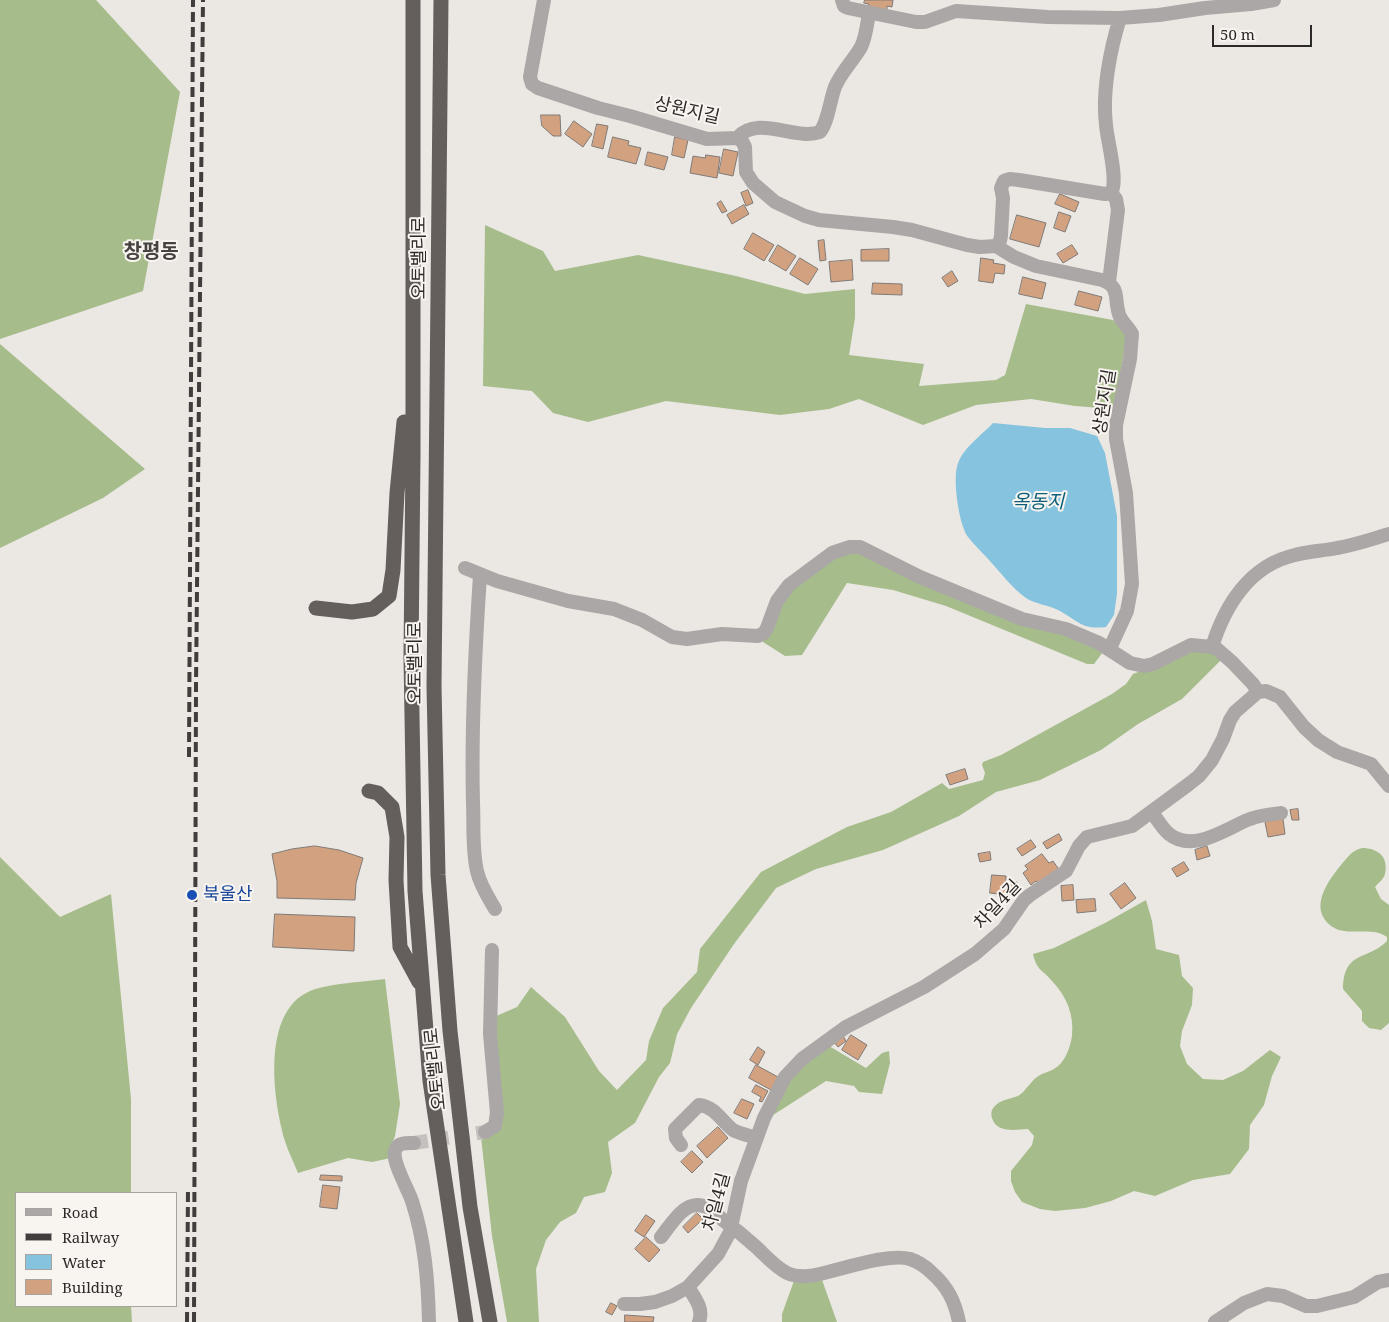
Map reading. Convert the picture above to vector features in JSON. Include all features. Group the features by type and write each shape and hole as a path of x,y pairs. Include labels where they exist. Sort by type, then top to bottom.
{"highway":[{"name":"오토밸리로","path":"413,0 411,677 415,891 430,1082 466,1322"},
{"name":"오토밸리로","path":"441,0 434,676 438,874 450,1031 470,1207 490,1322"},
{"path":"316,608 352,612 373,609 389,596 393,570 397,493 413,331"},
{"path":"369,791 378,793 392,807 397,837 396,880 400,947 422,990"}],"street":[{"name":"상원지길","path":"544,0 530,77 534,86 558,96 707,139 738,138 742,141 744,147 746,172 753,183 775,202 805,216 819,220 912,230 967,244 996,246 1014,257 1036,266 1110,282 1116,292 1121,319 1132,334 1130,359 1116,426 1116,439 1126,493 1133,571 1132,591 1127,611 1110,648"},
{"path":"842,0 844,6 848,8 916,22 925,22 956,12 1048,17 1120,18 1274,0"},
{"path":"738,138 748,130 756,128 810,133 820,132 824,127 830,99 836,84 843,71 861,48 865,38 869,13"},
{"path":"1112,193 1114,179 1106,125 1106,101 1110,55 1120,18"},
{"path":"996,246 1002,236 1003,198 1001,188 1004,181 1010,179 1019,180 1105,194 1112,193"},
{"path":"1110,282 1118,210 1116,199 1112,193"},
{"path":"1212,647 1217,630 1230,604 1245,584 1258,571 1275,561 1296,554 1339,548 1389,534"},
{"path":"465,568 480,575 568,601 614,609 642,620 672,638 687,639 722,634 758,636 768,628 778,601 790,585 832,553 850,547 860,548 974,600 1022,619 1066,630 1110,648 1124,660 1137,665 1144,666 1164,660 1191,646 1217,649 1253,684 1258,692 1266,692 1280,697 1304,727 1318,740 1337,752 1371,764 1389,786"},
{"path":"480,575 472,733 475,849 477,872 482,887 495,909"},
{"name":"차일4길","path":"624,1304 655,1302 672,1296 688,1287 718,1254 727,1238 741,1181 756,1138 775,1094 785,1077 802,1059 846,1027 924,986 983,948 1004,929 1030,895 1066,871 1079,846 1087,837 1132,826 1189,784 1203,772 1219,747 1235,712 1258,692"},
{"path":"1152,812 1170,835 1175,838 1191,840 1211,837 1248,819 1281,813"},
{"path":"485,1132 495,1126 497,1113 490,1034 492,950"},
{"path":"681,1145 676,1138 675,1129 699,1105 714,1111 736,1132 756,1138"},
{"path":"414,1142 398,1145 394,1156 408,1188 424,1247 429,1322"},
{"path":"662,1237 683,1211 694,1205 708,1207 776,1265 790,1274 798,1276 818,1275 867,1262 899,1257 909,1258 931,1272 946,1287 955,1305 959,1322"},
{"path":"1215,1322 1244,1303 1267,1294 1283,1296 1306,1306 1317,1306 1354,1297 1378,1282 1389,1280"},
{"path":"688,1287 700,1309 699,1322"}],"green space":[{"path":"0,0 96,0 180,92 143,291 0,339"},
{"path":"485,225 543,251 555,271 638,255 736,276 805,294 855,289 855,318 849,355 924,364 919,386 996,380 1005,375 1026,304 1113,320 1127,335 1114,409 1075,406 1031,399 976,405 923,425 859,399 829,409 780,415 666,401 588,422 553,413 532,391 483,386"},
{"path":"0,344 145,469 103,498 0,548"},
{"path":"850,550 1063,632 1103,652 1094,664 1087,664 946,606 893,590 847,583 802,655 785,656 763,642 764,635 785,596 822,563"},
{"path":"1200,648 1223,658 1182,699 1138,724 1101,750 1040,780 996,792 959,816 883,850 816,869 776,888 734,944 691,1008 677,1034 670,1063 659,1077 635,1123 608,1142 612,1173 605,1192 584,1197 576,1213 560,1222 546,1240 536,1269 539,1322 507,1322 492,1236 481,1137 489,1134 494,1017 517,1007 531,987 565,1017 599,1071 617,1090 646,1060 649,1041 663,1008 697,972 700,949 761,872 847,827 891,812 942,783 949,789 983,780 985,773 982,765 983,762 1001,755 1112,694 1126,684 1133,674"},
{"path":"1362,848 1377,851 1381,854 1386,868 1383,878 1375,887 1381,899 1389,905 1389,1023 1381,1030 1369,1028 1362,1021 1362,1011 1343,989 1347,968 1352,962 1379,947 1387,941 1387,937 1374,932 1338,929 1331,926 1324,919 1321,911 1322,895 1331,879 1350,855"},
{"path":"0,857 60,917 111,894 131,1099 131,1192 15,1192 15,1307 131,1307 132,1322 0,1322"},
{"path":"1146,900 1152,921 1156,949 1179,955 1182,976 1193,988 1192,1005 1182,1031 1180,1046 1187,1064 1203,1079 1223,1080 1243,1071 1270,1050 1281,1057 1272,1076 1264,1105 1250,1125 1249,1149 1230,1174 1193,1180 1155,1196 1134,1191 1111,1201 1085,1208 1055,1211 1040,1209 1022,1202 1015,1192 1011,1181 1011,1171 1032,1145 1034,1136 1028,1129 1007,1130 997,1126 991,1114 996,1105 1018,1096 1041,1074 1058,1066 1064,1059 1070,1045 1072,1036 1071,1013 1062,993 1038,967 1033,954 1054,948"},
{"path":"385,979 400,1104 395,1136 390,1148 391,1158 372,1162 348,1158 298,1173 285,1141 277,1103 275,1081 277,1037 284,1018 294,1002 310,991 337,984"},
{"path":"829,1046 866,1068 882,1053 889,1051 890,1063 882,1094 859,1092 854,1086 826,1081 767,1119 794,1074"},
{"path":"821,1277 837,1322 782,1322 782,1314 795,1278"}],"water":[{"name":"옥동지","path":"993,423 1045,428 1070,428 1097,436 1105,453 1117,516 1117,594 1114,615 1106,627 1085,626 1058,610 1026,598 1011,585 968,537 962,523 958,503 957,467 959,460 967,449"}],"building":[{"path":"865,0 893,0 892,7 887,6 887,10 868,7 869,4 864,3"},
{"path":"541,115 560,115 561,136 553,136 542,126"},
{"path":"574,121 592,134 583,147 565,134"},
{"path":"597,124 608,126 603,149 592,146"},
{"path":"613,137 629,141 628,145 641,148 636,164 608,157"},
{"path":"675,137 688,140 684,158 672,155"},
{"path":"724,149 738,152 733,176 719,173"},
{"path":"648,152 668,157 664,170 645,165"},
{"path":"706,155 720,157 717,178 690,173 693,156 705,158"},
{"path":"748,190 753,203 746,206 741,193"},
{"path":"1060,194 1079,202 1075,212 1055,204"},
{"path":"721,201 727,211 722,213 717,204"},
{"path":"744,205 749,214 732,224 727,215"},
{"path":"1059,212 1071,216 1065,232 1054,228"},
{"path":"1017,215 1046,223 1039,247 1010,239"},
{"path":"753,233 774,245 764,261 744,249"},
{"path":"824,240 826,260 820,261 818,241"},
{"path":"778,245 796,256 786,271 769,261"},
{"path":"1072,245 1078,254 1063,263 1057,254"},
{"path":"889,249 889,261 861,261 861,250"},
{"path":"800,258 818,269 808,285 790,274"},
{"path":"981,258 994,260 993,263 1005,265 1004,274 995,273 993,283 979,281"},
{"path":"852,260 853,280 831,282 829,262"},
{"path":"952,271 958,281 948,287 942,278"},
{"path":"1023,277 1046,283 1042,299 1019,294"},
{"path":"873,283 902,284 902,295 872,294"},
{"path":"1079,291 1102,297 1098,311 1075,305"},
{"path":"965,769 968,779 950,785 946,775"},
{"path":"1298,809 1299,820 1292,820 1290,810"},
{"path":"1283,819 1285,834 1268,837 1265,822"},
{"path":"1059,834 1062,840 1047,849 1043,843"},
{"path":"1031,840 1036,847 1022,856 1017,849"},
{"path":"315,846 339,850 363,858 356,883 355,900 277,898 277,881 272,854"},
{"path":"1207,846 1210,856 1197,860 1195,850"},
{"path":"990,852 991,860 980,862 978,854"},
{"path":"1042,854 1049,863 1053,861 1060,871 1039,885 1036,881 1031,885 1023,873 1028,869 1025,866"},
{"path":"1184,862 1189,870 1177,877 1172,869"},
{"path":"992,875 1006,876 1006,881 1017,882 1015,896 990,893"},
{"path":"1125,883 1136,898 1121,909 1110,894"},
{"path":"1073,885 1074,900 1062,901 1061,886"},
{"path":"1095,899 1096,911 1077,913 1076,900"},
{"path":"275,914 355,917 354,951 273,947"},
{"path":"851,1035 867,1045 858,1060 842,1050"},
{"path":"843,1036 846,1041 838,1047 834,1042"},
{"path":"758,1047 765,1052 758,1065 750,1060"},
{"path":"756,1065 778,1077 771,1090 749,1078"},
{"path":"756,1085 768,1091 762,1102 759,1101 761,1097 752,1092"},
{"path":"742,1099 754,1104 747,1119 734,1113"},
{"path":"718,1127 728,1138 707,1158 697,1146"},
{"path":"692,1151 703,1162 692,1173 681,1162"},
{"path":"321,1175 342,1176 342,1181 320,1180"},
{"path":"323,1185 340,1187 337,1209 320,1207"},
{"path":"697,1213 703,1219 688,1233 683,1227"},
{"path":"646,1215 655,1221 644,1237 635,1231"},
{"path":"646,1237 660,1250 649,1262 635,1249"},
{"path":"611,1303 617,1306 612,1315 606,1312"},
{"path":"625,1315 654,1317 653,1322 625,1322"}],"tunnel":[{"path":"414,1143 485,1132"}],"railway":[{"path":"189,757 193,0"},
{"path":"194,1322 196,686 203,0"},
{"path":"187,1322 188,1190"}],"place":[{"name":"북울산","path":"192,895"}],"district":[{"name":"창평동","path":"151,252"}]}
